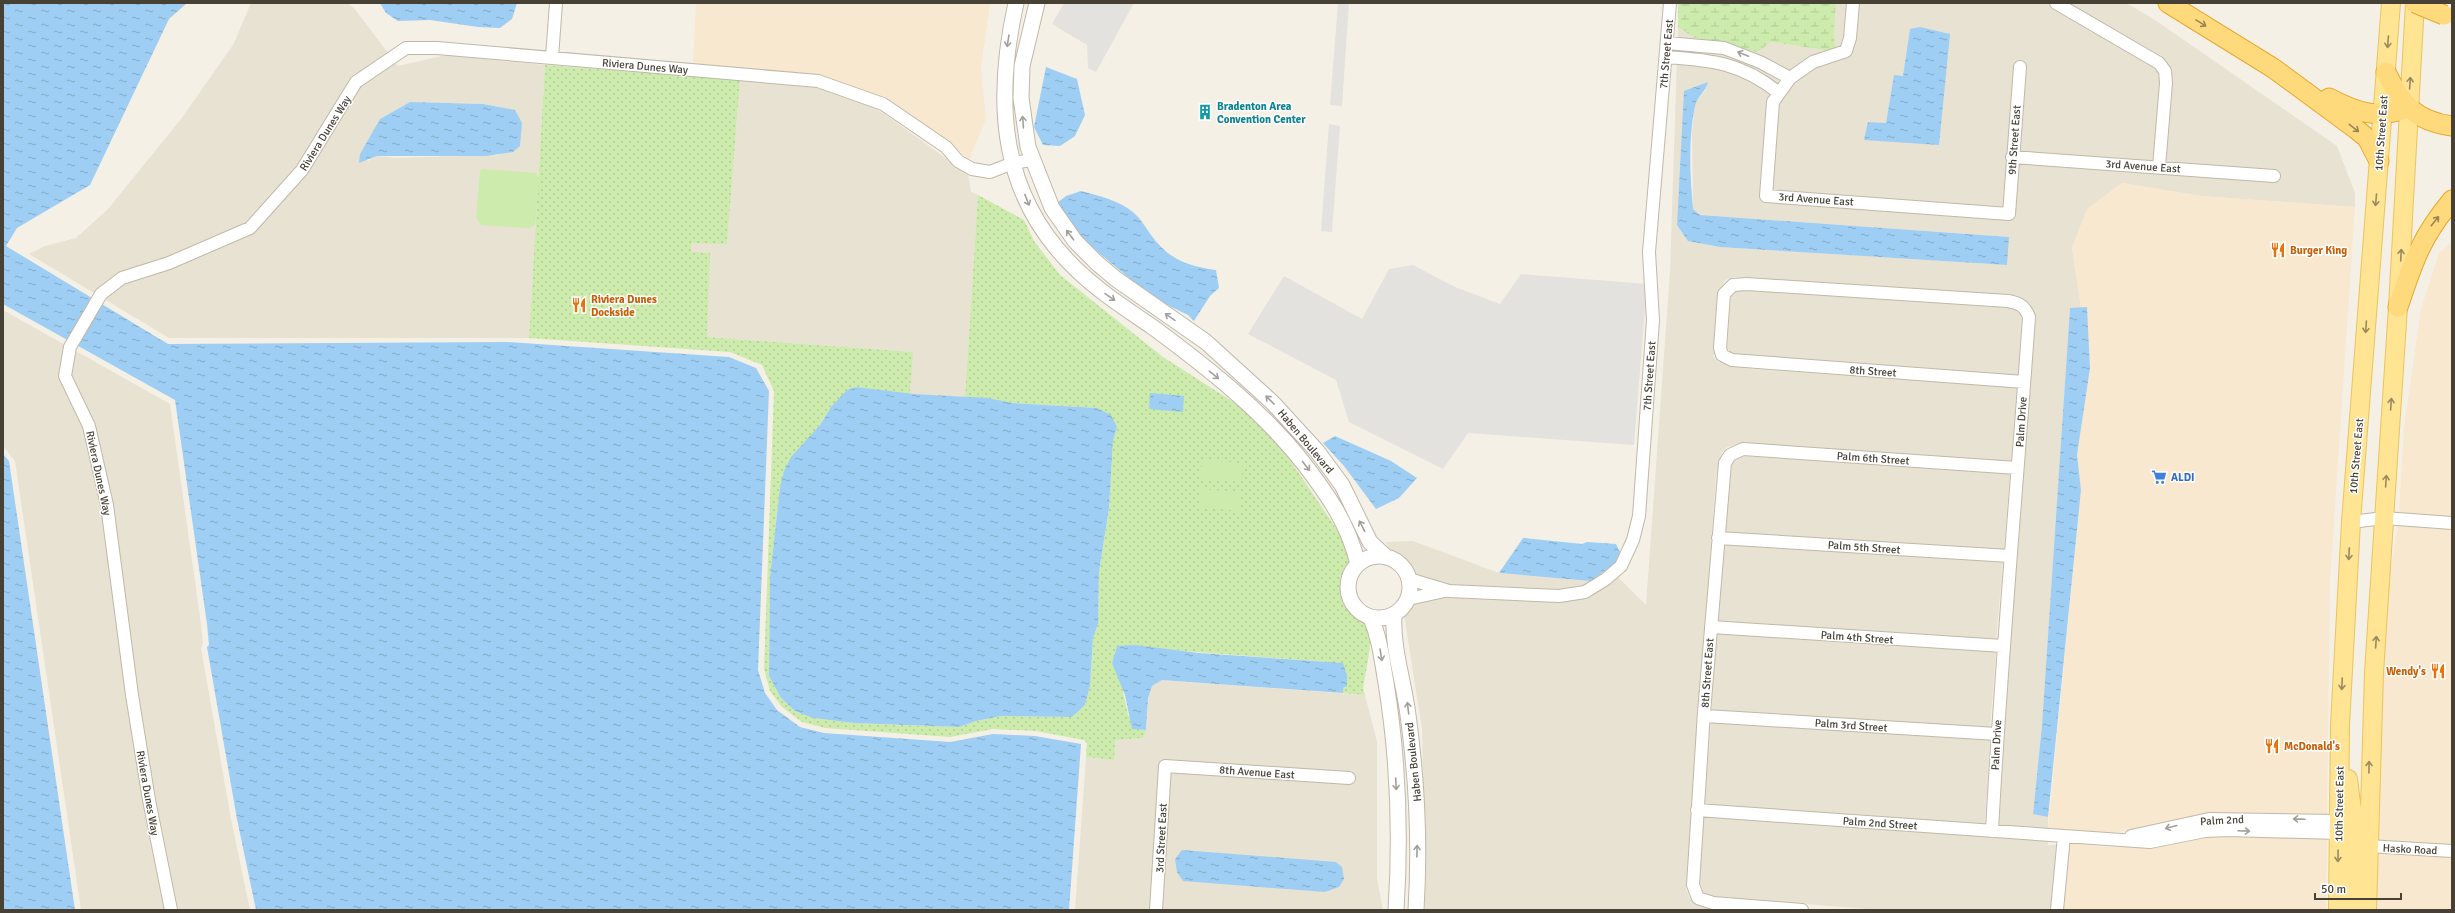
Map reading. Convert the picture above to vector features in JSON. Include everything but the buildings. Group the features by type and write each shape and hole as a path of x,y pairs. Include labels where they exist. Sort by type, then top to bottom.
{"highway":[{"path":"2168,3 2273,68 2359,112 2394,113 2408,108"},
{"path":"2415,3 2448,16"},
{"path":"2273,68 2367,138 2379,161"},
{"path":"2386,72 2396,92 2408,108 2420,117 2437,124 2452,126"},
{"path":"2398,308 2417,252 2431,226 2452,200"}],"main road":[{"name":"10th Street East","path":"2338,910 2340,725 2351,522 2391,3"},
{"path":"2367,910 2371,729 2398,308 2415,3"},
{"path":"2340,725 2353,817 2360,836 2368,846"},
{"path":"2338,827 2350,841 2353,859 2354,910"}],"street":[{"path":"552,57 556,3"},
{"name":"Haben Boulevard","path":"1016,3 1006,58 1004,118 1013,163 1030,207 1061,254 1096,287 1188,353 1249,406 1300,459 1333,504 1351,536 1358,564"},
{"name":"Haben Boulevard","path":"1037,3 1027,39 1021,81 1024,130 1032,160 1052,208 1068,232 1086,252 1116,280 1206,342 1273,403 1317,451 1342,485 1370,542 1386,557"},
{"name":"7th Street East","path":"1408,599 1448,591 1559,596 1585,592 1606,579 1621,566 1633,540 1639,516 1653,320 1649,252 1670,3"},
{"path":"1666,57 1714,61 1753,74 1779,93 1790,78 1813,62 1846,51 1850,38 1853,3"},
{"path":"2056,3 2152,58 2159,63 2165,71 2166,83 2159,167"},
{"path":"1667,42 1716,46 1760,62 1790,78"},
{"path":"1714,61 1716,46"},
{"name":"Riviera Dunes Way","path":"171,910 149,800 132,695 107,505 89,426 65,376 70,347 101,294 122,278 169,264 250,228 302,170 356,82 406,48 552,57 818,81 883,104 946,147 958,160 972,169 990,172 1013,163"},
{"path":"1753,74 1760,62"},
{"name":"9th Street East","path":"2009,214 2012,157 2020,67"},
{"name":"3rd Avenue East","path":"1779,93 1773,102 1766,196 2009,214"},
{"name":"3rd Avenue East","path":"2012,157 2274,176"},
{"path":"1013,163 1032,160"},
{"name":"Palm Drive","path":"1733,285 1747,284 2016,303 2024,307 2029,317 2003,646 1992,831"},
{"name":"8th Street","path":"1733,285 1724,294 1720,348 1722,355 1732,360 1752,363 2024,382"},
{"path":"1188,353 1206,342"},
{"name":"Palm 6th Street","path":"1730,455 1743,450 1767,450 2017,468"},
{"name":"8th Street East","path":"1730,455 1722,476 1697,810 1693,878 1695,892 1698,898 1713,903 1802,910"},
{"path":"2351,522 2384,518 2452,523"},
{"name":"Palm 5th Street","path":"1718,538 2010,556"},
{"path":"1376,556 1386,557 1400,565 1409,579 1408,599 1402,608 1394,615 1386,618 1371,618 1355,608 1349,595 1348,580 1358,564 1376,556"},
{"name":"7th Street East","path":"1409,579 1448,591"},
{"name":"Haben Boulevard","path":"1394,615 1393,632 1406,693 1417,802 1416,910"},
{"name":"Haben Boulevard","path":"1371,618 1378,634 1396,765 1398,831 1396,910"},
{"name":"Palm 4th Street","path":"1711,627 2003,646"},
{"name":"Palm 3rd Street","path":"1705,716 1997,734"},
{"name":"8th Avenue East","path":"1165,766 1349,778"},
{"name":"3rd Street East","path":"1156,910 1165,766"},
{"name":"Palm 2nd Street","path":"1697,810 2064,836"},
{"name":"Palm 2nd","path":"2064,836 2108,840 2209,818 2338,827"},
{"path":"2057,910 2064,836"},
{"name":"Hasko Road","path":"2368,846 2452,851"}],"shaded area":[{"path":"251,3 347,3 354,8 398,66 446,55 545,65 529,338 169,338 29,254 45,246 76,238 108,209 181,119 233,45","holes":["410,102 483,104 515,110 499,155 396,158 377,156 368,161 360,154 380,119"]},
{"path":"696,3 990,3 981,68 986,119 969,160 950,142 887,100 820,75 693,64"},
{"path":"1064,3 1134,3 1096,72 1088,68 1087,45 1052,24"},
{"path":"1338,3 1349,3 1342,106 1330,105"},
{"path":"1836,3 2126,3 2152,18 2337,146 2355,193 2355,207 2201,196 2122,183 2087,209 2072,248 2081,308 2070,309 2042,725 2033,813 2048,817 2048,829 1999,826 2009,647 2035,317 2033,309 2020,298 2009,295 1734,277 1725,280 1718,294 1716,306 1715,354 1713,356 1718,362 1751,369 2017,387 2011,462 1768,444 1743,444 1727,447 1721,453 1722,455 1716,476 1686,889 1690,898 1695,903 1712,909 1724,910 1425,910 1422,729 1404,615 1412,604 1448,597 1560,602 1589,597 1618,577 1646,605 1670,272 1678,27 1693,37 1771,42 1825,50 1835,49 1834,31","holes":["1910,29 1939,144 1868,123 1886,123 1894,75 1903,77","1706,89 1695,104 1692,132 1693,209 1700,215 2008,237 2007,265 1720,247 1688,241 1684,92"]},
{"path":"740,80 816,87 876,108 968,174 971,192 978,195 965,397 910,394 912,352 707,337 691,252 692,242 727,243"},
{"path":"1329,124 1340,126 1332,232 1321,231"},
{"path":"2122,183 2201,196 2355,207 2330,582 2327,814 2209,813 2108,834 2048,829 2081,490 2077,455 2090,368 2087,307 2081,308 2072,248 2087,209"},
{"path":"2452,242 2452,517 2399,513 2404,428 2421,309 2439,253"},
{"path":"1413,265 1455,287 1500,304 1521,274 1647,284 1634,445 1468,433 1443,469 1349,422 1336,380 1248,334 1284,276 1362,319 1389,269"},
{"path":"1736,290 2014,308 2019,311 2022,317 2018,375 1734,354 1728,352 1727,348 1731,296"},
{"path":"3,310 170,404 201,624 203,643 201,648 231,819 250,910 81,910 15,461 3,446"},
{"path":"1744,456 2010,474 2004,550 1725,533 1732,465 1735,459"},
{"path":"2398,525 2452,529 2452,845 2375,841 2384,608"},
{"path":"1413,541 1499,573 1591,581 1583,586 1558,590 1449,585 1414,575 1405,560 1390,552 1386,542"},
{"path":"1724,545 2003,562 1996,640 1718,622"},
{"path":"1717,634 1996,652 1990,728 1711,710"},
{"path":"1162,680 1365,695 1377,742 1377,878 1383,910 1075,910 1086,757 1114,760 1114,740 1143,738 1147,726 1148,698 1152,686"},
{"path":"1711,722 1990,740 1985,825 1704,805"},
{"path":"1703,817 2048,841 2048,845 2056,845 2051,910 1880,910 1709,896 1704,893 1700,884"},
{"path":"2228,836 2327,839 2326,910 2064,910 2070,842 2103,847 2150,848 2206,837"},
{"path":"2374,853 2452,857 2452,910 2373,910"}],"green space":[{"path":"1678,3 1836,3 1834,31 1835,49 1825,50 1771,42 1757,52 1693,37 1678,27"},
{"path":"545,65 740,80 727,244 692,243 691,252 710,253 707,337 913,352 910,394 856,387 831,407 780,487 770,577 769,676 781,698 795,711 813,718 854,723 959,727 976,721 1001,716 1072,717 1085,705 1090,686 1093,638 1098,624 1099,572 1109,508 1113,441 1117,427 1097,408 1012,403 965,397 978,195 1024,220 1034,241 1060,275 1163,357 1238,405 1284,451 1346,543 1351,563 1342,582 1342,595 1347,607 1367,626 1370,633 1369,652 1363,689 1365,695 1343,693 1343,688 1347,686 1347,675 1342,663 1117,646 1112,663 1121,682 1128,715 1140,730 1146,730 1143,738 1115,740 1114,760 1086,757 1087,743 1084,740 1036,731 993,729 950,737 825,728 802,722 782,707 770,691 764,669 774,391 762,365 730,352 529,338"},
{"path":"482,169 536,173 539,178 535,225 529,228 481,225 476,218 480,172"},
{"path":"1202,460 1243,463 1241,482 1201,479"},
{"path":"1200,489 1241,492 1239,511 1199,507"}],"water":[{"path":"3,3 187,3 169,19 90,185 17,228 6,246 168,344 507,342 729,357 756,368 769,391 758,670 765,693 777,710 800,727 824,733 950,742 993,734 1035,736 1081,744 1069,910 256,910 237,819 207,647 209,645 207,624 175,400 3,304"},
{"path":"380,3 517,3 512,19 500,28 478,27 430,20 398,21 386,13"},
{"path":"1920,27 1950,34 1939,145 1864,140 1868,122 1886,123 1894,75 1903,76 1910,29"},
{"path":"1046,67 1077,79 1085,115 1075,136 1060,146 1043,145 1034,127"},
{"path":"1708,82 1695,106 1690,144 1693,209 1700,215 2009,237 2007,265 1720,247 1688,241 1677,225 1684,91"},
{"path":"410,102 483,104 515,110 522,123 520,146 513,152 486,156 377,156 359,163 360,154 380,119"},
{"path":"1081,191 1109,199 1134,213 1157,243 1171,256 1196,266 1216,270 1219,288 1210,296 1194,321 1188,315 1153,298 1080,237 1057,203 1066,196"},
{"path":"2087,307 2090,368 2077,455 2081,490 2048,817 2033,814 2042,725 2070,308"},
{"path":"856,387 914,394 988,398 1012,403 1097,408 1111,415 1117,427 1113,441 1109,508 1099,572 1098,624 1093,638 1090,686 1085,705 1072,717 1001,716 976,721 959,727 854,723 813,718 795,711 781,698 769,676 770,577 780,487 784,471 791,457 820,425 831,407 847,390"},
{"path":"1150,393 1184,396 1183,412 1149,409"},
{"path":"1335,436 1391,461 1417,478 1399,498 1376,509 1344,466 1323,443"},
{"path":"3,454 9,461 75,910 3,910"},
{"path":"1523,538 1582,544 1587,542 1616,544 1620,552 1615,563 1591,581 1499,573"},
{"path":"1135,645 1199,653 1343,663 1347,675 1347,686 1343,688 1343,693 1162,680 1152,686 1148,698 1146,730 1132,729 1125,695 1112,663 1117,646"},
{"path":"1182,850 1336,862 1342,867 1344,879 1339,887 1325,892 1183,881 1177,872 1175,859"}],"place":[{"name":"Bradenton Area Convention Center","path":"1205,112"},
{"name":"Burger King","path":"2278,250"},
{"name":"Riviera Dunes Dockside","path":"579,305"},
{"name":"ALDI","path":"2159,477"},
{"name":"Wendy's","path":"2438,671"},
{"name":"McDonald's","path":"2272,746"}]}
